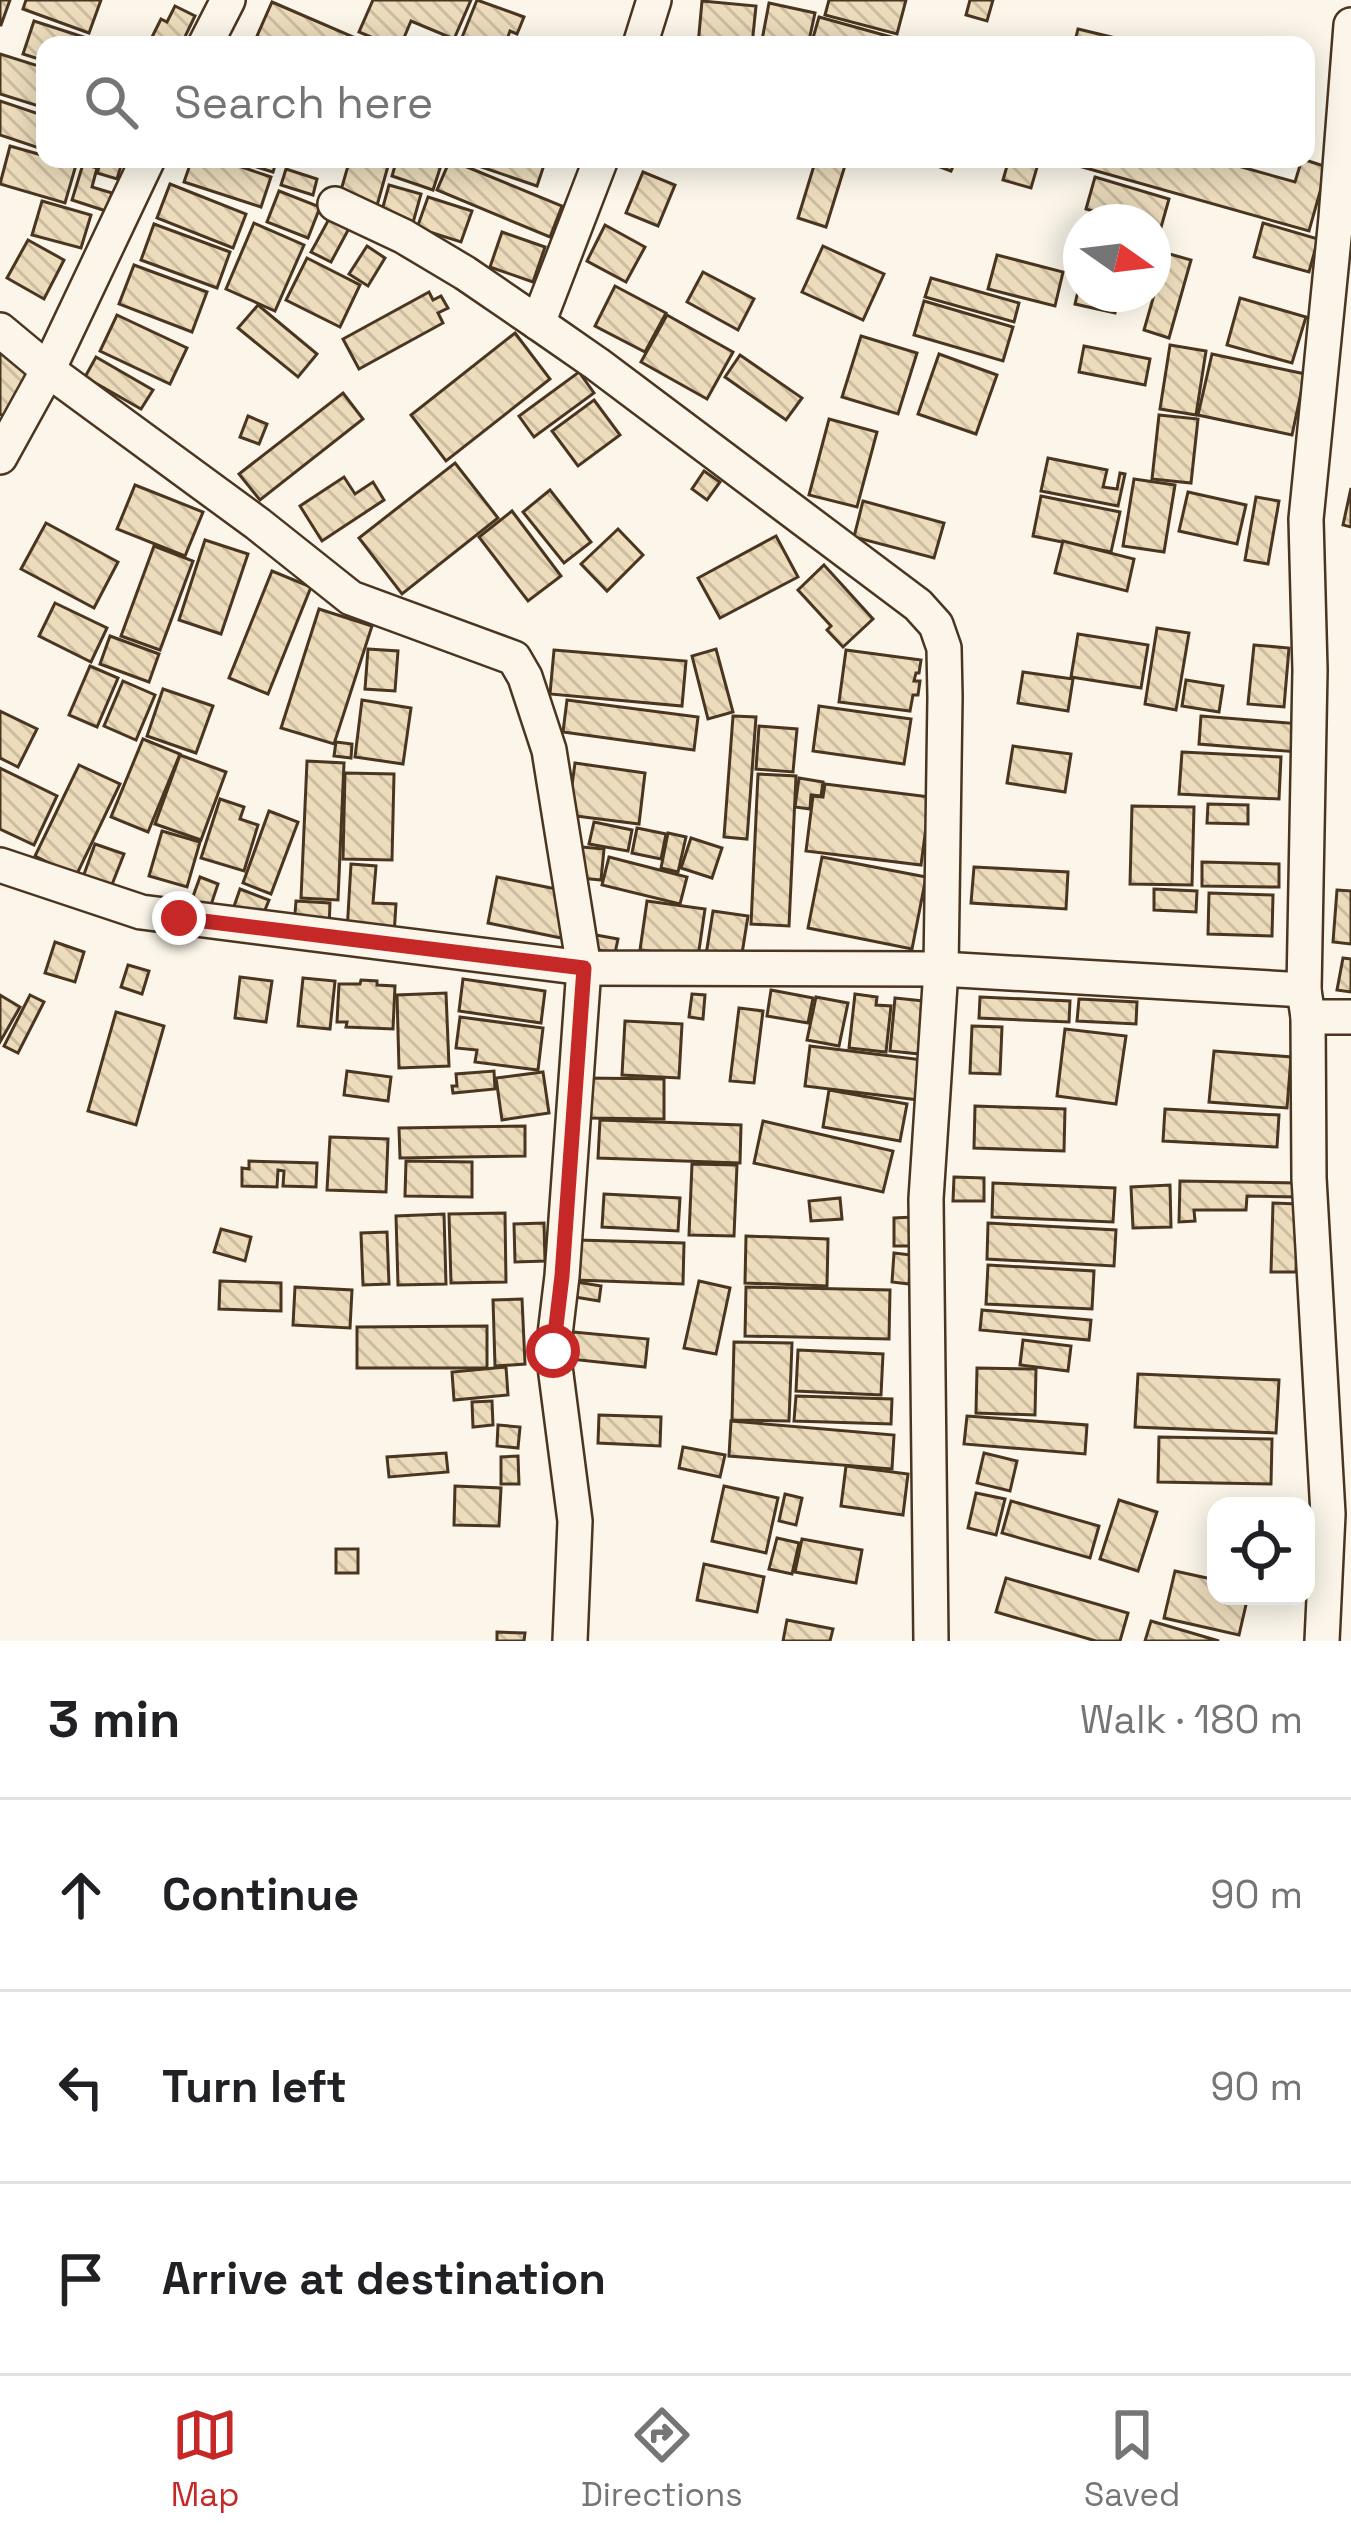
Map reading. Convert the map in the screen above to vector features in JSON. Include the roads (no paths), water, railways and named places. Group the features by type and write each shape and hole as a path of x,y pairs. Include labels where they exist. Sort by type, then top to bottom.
{"street":[{"path":"210,36 228,0"},
{"path":"643,36 654,0"},
{"path":"1322,1641 1328,1514 1309,1178 1306,519 1351,25"},
{"path":"0,457 49,370 144,168"},
{"path":"538,323 598,168"},
{"path":"335,204 404,236 538,323 843,548 918,605 936,625 944,648 945,697 940,969 926,1199 932,1641"},
{"path":"0,330 351,598 514,658 525,677 548,750 584,968 553,1351 575,1521 570,1641"},
{"path":"0,865 141,912 584,968 940,969 1306,1004 1351,1017"}]}
